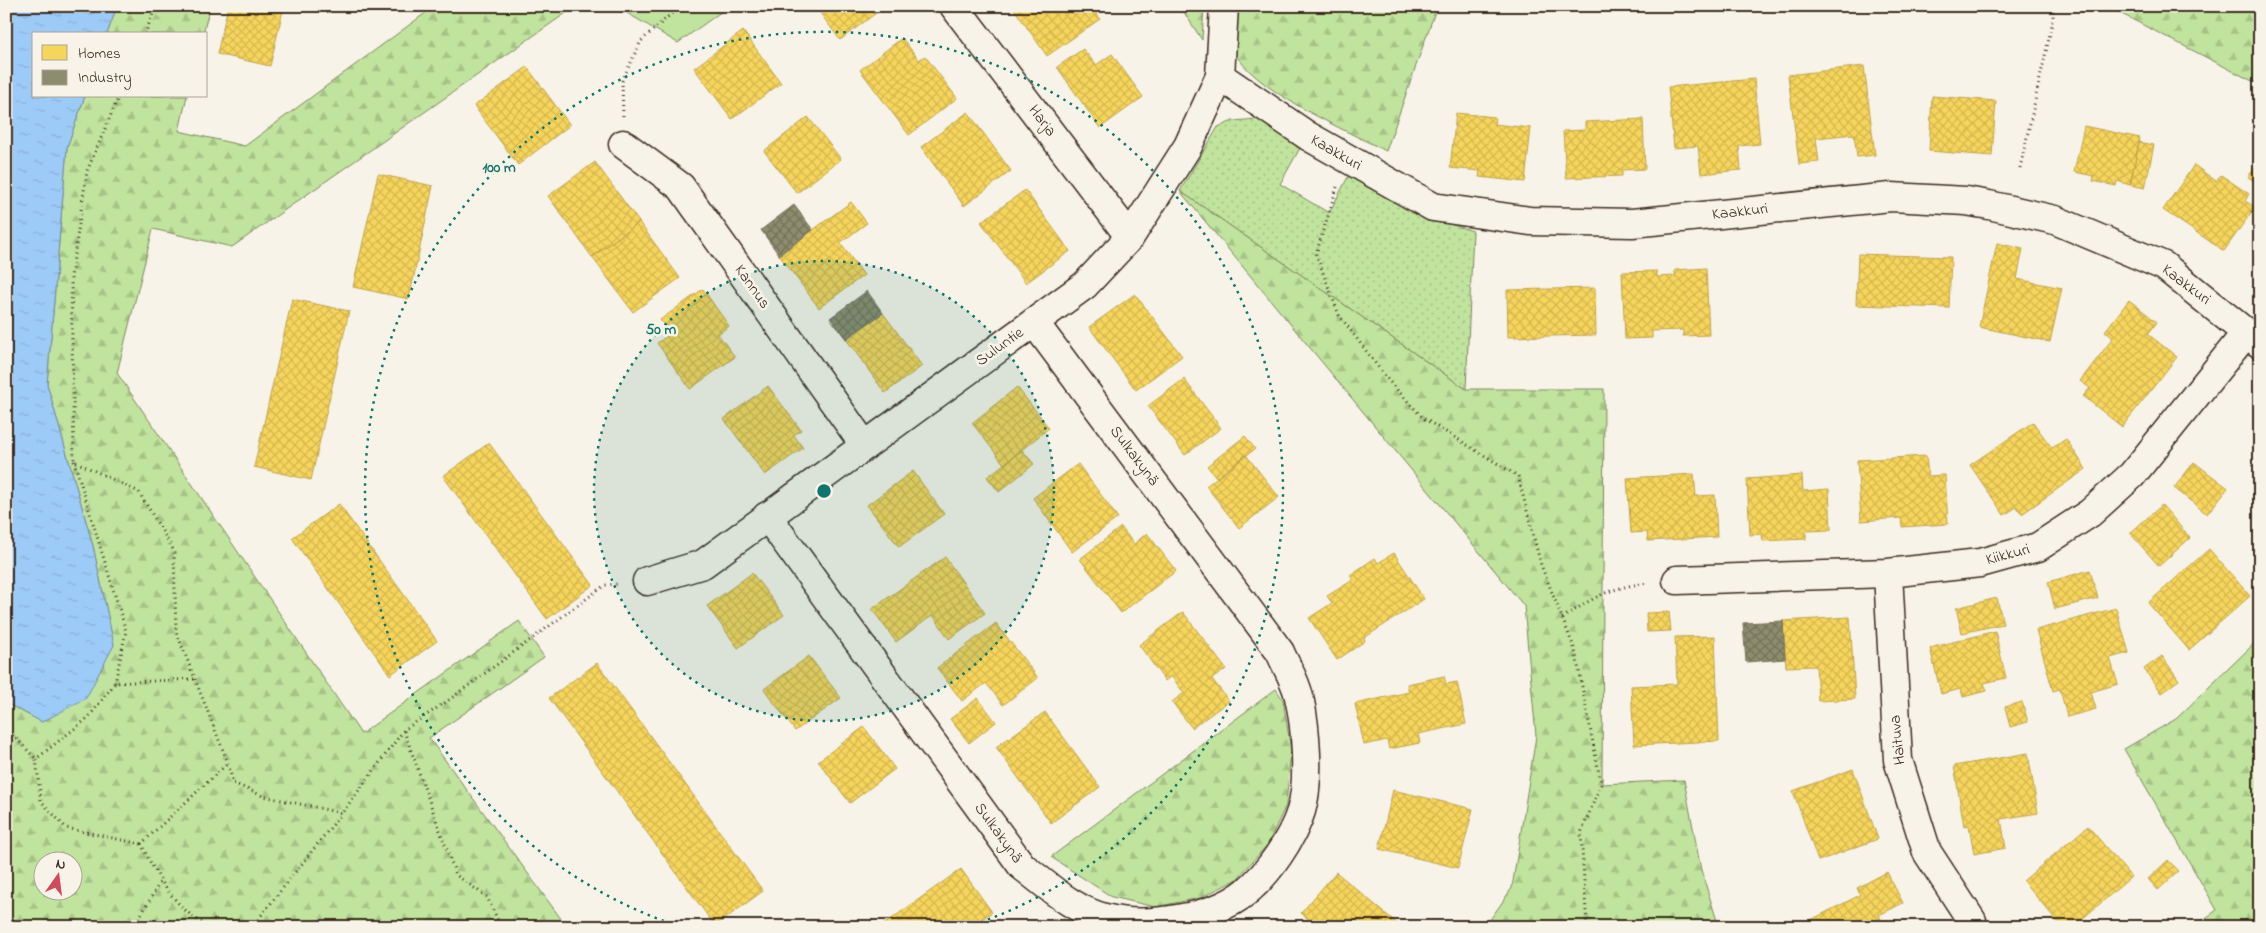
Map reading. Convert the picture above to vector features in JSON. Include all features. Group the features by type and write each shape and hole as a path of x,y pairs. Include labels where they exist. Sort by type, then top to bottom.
{"street":[{"name":"Harja","path":"954,6 1130,237"},
{"name":"Suluntie","path":"647,582 703,564 1085,285 1130,237 1188,146 1220,76 1224,6"},
{"name":"Kaakkuri","path":"1220,76 1345,159 1433,207 1530,221 1632,222 1891,197 1966,201 2055,220 2164,266 2253,338"},
{"name":"Kannus","path":"623,144 680,187 865,446"},
{"name":"Sulkakynä","path":"767,516 1022,866 1064,899 1105,918 1154,923 1203,915 1246,892 1282,852 1301,810 1307,753 1299,696 1280,652 1034,322"},
{"name":"Kiikkuri","path":"1677,580 1888,573 1980,563 2038,547 2090,513 2132,475 2253,338"},
{"name":"Haituva","path":"1888,573 1898,760 1927,852 1972,921"}],"path":[{"path":"146,32 156,6"},
{"path":"623,144 622,81 641,41 680,6"},
{"path":"2020,168 2053,20 2053,6"},
{"path":"36,759 88,718 115,683 126,632 74,461 71,277 87,171 117,98"},
{"path":"1345,159 1316,254 1340,315 1388,380 1424,418 1518,476 1541,565 1575,650 1602,784 1581,833 1586,927"},
{"path":"74,461 139,492 174,551 176,631 228,763 233,784 263,796 342,813"},
{"path":"1562,618 1602,592 1625,586 1677,580"},
{"path":"252,927 342,813 404,730 446,702 605,585 647,582"},
{"path":"115,683 194,679"},
{"path":"6,728 36,759 41,801 66,828 141,844"},
{"path":"404,730 456,875 487,897 501,927"},
{"path":"6,742 16,738"},
{"path":"141,844 228,763"},
{"path":"141,844 160,882 191,917 208,927"},
{"path":"134,927 160,882"}],"green space":[{"path":"117,6 210,6 204,32 108,32"},
{"path":"435,6 576,6 232,247 153,229 117,373 361,734 519,621 544,657 429,738 567,927 6,927 6,703 42,722 114,645 93,546 47,384 67,147 84,98 187,98 179,131 245,146"},
{"path":"615,6 729,6 678,43"},
{"path":"1180,6 1204,6 1202,40"},
{"path":"1237,6 1437,6 1386,151 1285,98 1250,72 1238,58 1233,46 1234,19"},
{"path":"2041,6 2260,6 2260,85 2112,9"},
{"path":"1258,119 1300,148 1280,184 1329,213 1349,175 1430,218 1473,231 1466,389 1180,191 1218,127 1233,121"},
{"path":"1180,191 1466,389 1604,389 1602,784 1684,780 1701,870 1719,927 1485,927 1512,888 1536,736 1524,606"},
{"path":"2260,638 2260,927 2193,927 2217,910 2124,749 2176,719"},
{"path":"1276,689 1283,700 1291,750 1286,805 1268,844 1236,880 1200,898 1155,907 1112,897 1051,857"}],"water":[{"path":"6,6 117,6 108,32 32,32 32,98 84,98 67,147 47,384 93,546 114,645 86,698 42,722 6,703"}],"building: Homes":[{"path":"228,6 284,6 270,66 217,54"},
{"path":"815,6 883,6 884,7 840,40"},
{"path":"1012,6 1091,6 1100,19 1047,56"},
{"path":"743,31 781,83 732,119 694,68"},
{"path":"902,38 919,60 925,56 957,98 909,135 860,70"},
{"path":"1083,49 1096,65 1112,54 1143,97 1100,128 1057,67"},
{"path":"1864,66 1875,155 1857,157 1854,134 1816,138 1819,162 1799,164 1788,75"},
{"path":"527,67 570,125 518,165 474,106"},
{"path":"1754,79 1760,144 1739,146 1741,170 1701,174 1698,146 1674,148 1668,87"},
{"path":"1932,96 1996,101 1992,156 1929,151"},
{"path":"968,112 1011,171 964,206 921,147"},
{"path":"1456,113 1495,117 1494,124 1531,128 1525,182 1479,177 1480,171 1450,168"},
{"path":"808,117 841,159 797,193 764,151"},
{"path":"1643,119 1645,169 1622,170 1622,176 1566,178 1563,131 1585,130 1585,122"},
{"path":"2084,126 2140,138 2130,185 2117,181 2116,186 2093,181 2094,176 2074,172"},
{"path":"2139,142 2154,145 2145,188 2130,185"},
{"path":"2260,161 2260,185 2248,177"},
{"path":"595,162 639,222 592,257 548,196"},
{"path":"2194,165 2216,181 2221,175 2249,194 2245,201 2255,207 2224,251 2163,210"},
{"path":"378,174 433,186 409,299 353,287"},
{"path":"1025,190 1070,251 1026,283 981,222"},
{"path":"851,202 867,223 840,243 864,275 819,308 779,255"},
{"path":"639,222 680,278 633,312 592,257"},
{"path":"1997,243 2023,249 2017,279 2062,288 2050,342 1979,327"},
{"path":"1858,254 1951,257 1949,308 1856,305"},
{"path":"1706,268 1709,335 1683,336 1683,330 1652,331 1652,338 1625,339 1622,272 1657,271 1657,277 1675,276 1675,270"},
{"path":"1595,288 1596,335 1508,337 1507,290"},
{"path":"703,289 729,326 718,334 735,357 690,389 657,343 670,334 660,320"},
{"path":"1135,294 1182,356 1136,390 1089,327"},
{"path":"292,299 349,311 311,480 254,467"},
{"path":"2129,300 2157,322 2148,334 2177,357 2122,427 2083,396 2090,388 2080,381 2113,338 2105,331"},
{"path":"883,313 922,366 885,393 846,339"},
{"path":"1184,379 1221,428 1185,455 1148,406"},
{"path":"768,386 801,430 794,435 803,448 765,475 724,419"},
{"path":"1017,387 1049,428 1004,464 972,423"},
{"path":"2033,422 2052,448 2066,439 2086,469 2022,514 2017,507 2004,515 1970,465"},
{"path":"1245,436 1255,449 1217,478 1207,466"},
{"path":"489,443 593,585 547,619 443,476"},
{"path":"1022,450 1034,464 999,492 987,477"},
{"path":"1246,455 1279,497 1239,528 1206,486"},
{"path":"1926,456 1928,476 1945,475 1948,524 1902,527 1901,518 1861,521 1857,460"},
{"path":"2194,462 2228,488 2207,514 2174,488"},
{"path":"1078,464 1118,518 1072,552 1033,498"},
{"path":"913,471 944,514 899,547 867,505"},
{"path":"1694,474 1696,496 1715,495 1717,537 1648,541 1647,532 1631,533 1627,478"},
{"path":"1802,475 1803,491 1829,489 1831,530 1806,531 1806,539 1763,541 1762,534 1750,535 1747,479"},
{"path":"339,504 437,641 390,675 292,538"},
{"path":"2162,505 2190,538 2159,566 2130,533"},
{"path":"1121,527 1134,544 1147,533 1176,571 1121,613 1080,559"},
{"path":"2209,549 2250,596 2189,650 2148,603"},
{"path":"1394,553 1424,599 1364,638 1365,641 1337,660 1309,618 1332,603 1327,596 1353,580 1350,575 1375,558 1378,563"},
{"path":"945,557 985,613 949,639 933,615 896,642 872,609"},
{"path":"2090,570 2098,598 2055,609 2048,582"},
{"path":"752,573 784,615 738,648 707,606"},
{"path":"1997,598 2003,624 1962,633 1956,608"},
{"path":"2116,608 2129,653 2110,658 2118,684 2091,692 2096,709 2067,717 2060,689 2053,691 2036,630"},
{"path":"1183,612 1226,669 1212,679 1229,701 1192,728 1172,702 1184,693 1171,676 1165,681 1139,645"},
{"path":"1669,612 1671,631 1647,632 1646,613"},
{"path":"1850,617 1855,699 1818,701 1816,666 1786,667 1783,621"},
{"path":"996,623 1038,678 1003,705 986,683 962,701 937,668"},
{"path":"1995,631 2006,678 1984,683 1987,691 1963,697 1961,689 1941,694 1930,648"},
{"path":"1715,636 1719,741 1634,745 1631,686 1677,684 1675,637"},
{"path":"809,656 841,698 795,731 764,689"},
{"path":"2162,656 2179,680 2161,693 2144,669"},
{"path":"597,663 763,891 715,926 549,698"},
{"path":"1444,676 1446,684 1457,682 1466,724 1418,734 1420,743 1389,749 1387,740 1364,745 1355,704 1409,692 1407,684"},
{"path":"978,698 996,722 969,743 950,719"},
{"path":"2022,702 2028,722 2010,727 2005,707"},
{"path":"1045,712 1100,787 1051,823 996,747"},
{"path":"864,727 895,769 850,803 818,761"},
{"path":"2028,753 2038,813 2001,819 2006,848 1974,854 1969,825 1964,826 1954,766"},
{"path":"1853,769 1878,839 1818,861 1793,791"},
{"path":"1393,790 1473,809 1458,868 1379,849"},
{"path":"2088,826 2131,877 2073,927 2062,927 2023,881"},
{"path":"2168,860 2179,871 2158,890 2148,879"},
{"path":"961,869 992,912 972,927 885,927 883,925"},
{"path":"1336,872 1398,924 1396,927 1318,927 1301,913"},
{"path":"1887,872 1903,903 1879,915 1884,927 1797,927 1860,895 1857,888"}],"building: Industry":[{"path":"794,205 813,230 779,255 761,230"},
{"path":"867,291 883,313 846,339 830,318"},
{"path":"1783,621 1785,659 1746,662 1743,623"}]}
